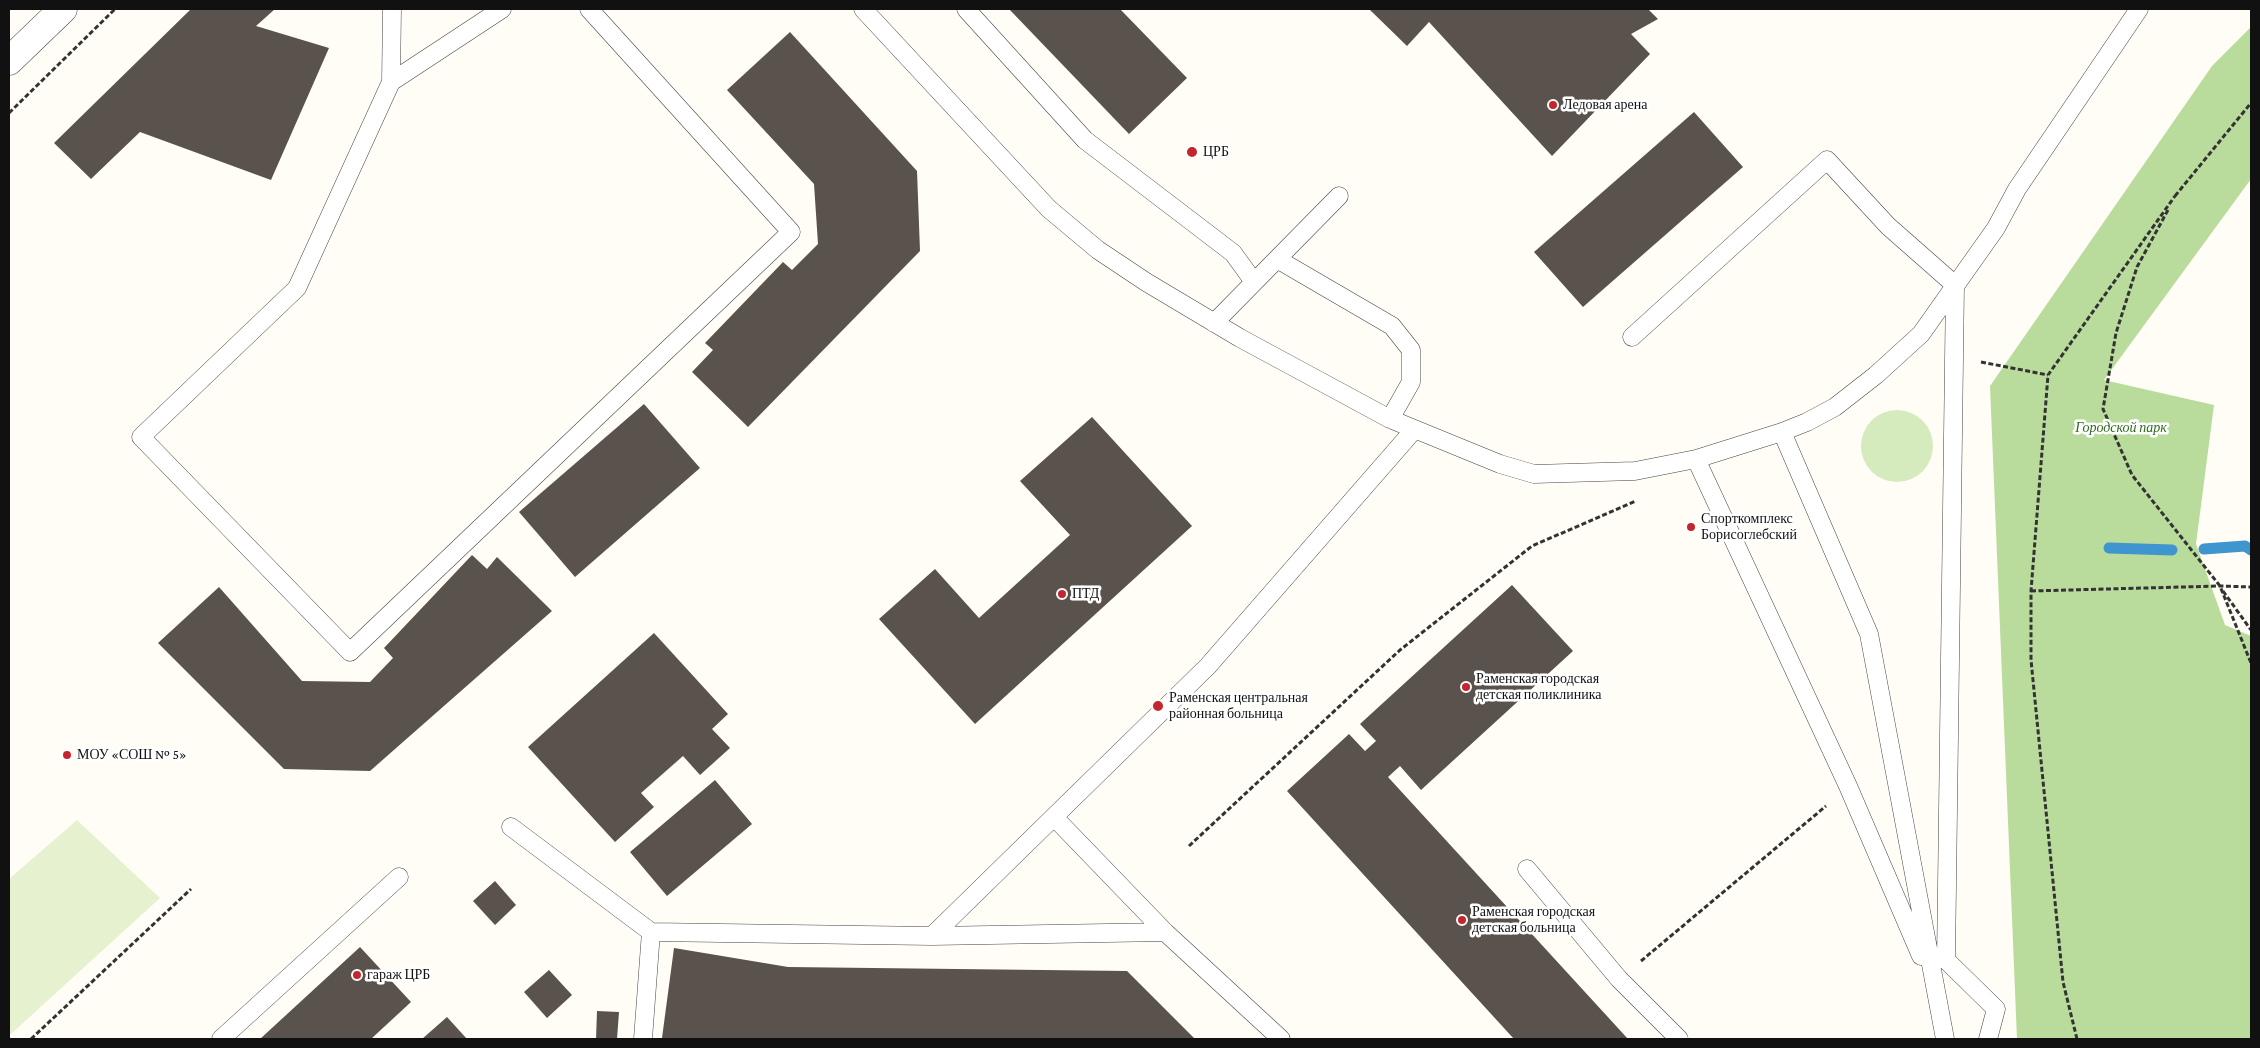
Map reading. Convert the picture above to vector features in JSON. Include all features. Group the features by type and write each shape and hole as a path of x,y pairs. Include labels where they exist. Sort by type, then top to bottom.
{"street":[{"path":"9,61 63,9"}],"lane":[{"path":"392,9 391,82 297,288 141,437 350,652 791,232 590,9"},
{"path":"391,82 502,9"},
{"path":"863,9 1048,209 1098,250 1146,282 1214,322 1390,419 1500,464 1534,474 1635,471 1696,459 1782,432 1807,422 1835,407 1876,375 1921,334 1996,228 2017,189 2139,9"},
{"path":"966,9 1085,140 1233,253 1254,282"},
{"path":"1632,337 1827,160 1888,226 1955,286 1946,960 1996,1009 1988,1039"},
{"path":"1214,322 1340,196"},
{"path":"1277,259 1392,326 1411,350 1411,382 1390,419"},
{"path":"932,936 1208,666 1414,430"},
{"path":"1782,432 1869,634 1945,1039"},
{"path":"1696,459 1848,786 1934,987"},
{"path":"1054,817 1165,932 1281,1039"},
{"path":"511,827 650,932 932,936 1165,932"},
{"path":"1526,869 1619,979 1679,1039"},
{"path":"221,1039 330,942 399,877"},
{"path":"643,1039 650,932"}],"path":[{"path":"9,114 115,9"},
{"path":"2077,1039 2063,982 2030,660 2031,591 2048,375 2175,196 2251,103"},
{"path":"2175,196 2136,267 2116,333 2103,408 2132,475 2220,586 2251,630"},
{"path":"1189,846 1400,650 1532,546 1643,497"},
{"path":"2220,586 2251,663"},
{"path":"2031,591 2220,586 2251,588"},
{"path":"1619,979 1848,786"},
{"path":"31,1039 191,889"}],"green space":[{"name":"Городской парк","path":"2251,27 2251,179 2104,380 2214,405 2196,544 2225,625 2251,636 2251,1039 2017,1039 1990,386 2212,66"},
{"path":"1904,410 1923,420 1931,432 1933,446 1931,460 1923,472 1911,480 1890,482 1871,472 1863,460 1861,439 1871,420 1883,412"},
{"path":"77,820 160,898 11,1034 9,1032 9,879"}],"building":[{"path":"191,9 275,9 256,26 329,48 271,180 140,132 91,179 54,143"},
{"path":"1009,9 1120,9 1187,78 1129,134"},
{"name":"Ледовая арена","path":"1369,9 1648,9 1658,19 1631,34 1650,54 1552,156 1429,22 1407,46"},
{"path":"790,32 917,171 920,251 748,427 692,372 713,350 705,343 783,262 792,270 818,244 814,184 727,90"},
{"path":"1694,112 1743,167 1583,307 1534,252"},
{"path":"644,404 700,468 575,577 519,512"},
{"name":"ПТД","path":"1092,417 1192,526 975,724 879,619 935,569 979,618 1070,535 1020,481"},
{"path":"472,555 487,569 497,557 552,611 370,771 284,769 158,643 219,587 302,681 370,682 393,658 384,648"},
{"name":"Раменская городская детская больница","path":"1512,585 1573,651 1421,790 1400,766 1388,777 1628,1039 1514,1039 1287,791 1349,734 1365,751 1376,741 1360,724"},
{"path":"654,633 728,714 712,729 730,748 700,775 683,756 641,793 654,807 615,842 528,747"},
{"path":"715,780 752,824 667,896 630,852"},
{"path":"495,881 516,905 495,925 473,901"},
{"name":"гараж ЦРБ","path":"360,947 411,1002 371,1039 260,1039"},
{"path":"674,948 788,967 1127,971 1195,1039 662,1038"},
{"path":"549,970 572,995 547,1018 524,992"},
{"path":"597,1011 619,1012 617,1039 596,1039"},
{"path":"447,1017 467,1039 422,1039"}],"waterway":[{"path":"2204,549 2245,546 2251,550"},
{"path":"2109,548 2172,550"}],"place":[{"name":"Ледовая арена","path":"1553,105"},
{"name":"ЦРБ","path":"1192,152"},
{"name":"Спорткомплекс Борисоглебский","path":"1691,527"},
{"name":"ПТД","path":"1062,594"},
{"name":"Раменская городская детская поликлиника","path":"1466,687"},
{"name":"Раменская центральная районная больница","path":"1158,706"},
{"name":"МОУ «СОШ № 5»","path":"67,755"},
{"name":"Раменская городская детская больница","path":"1462,920"},
{"name":"гараж ЦРБ","path":"357,975"}]}
